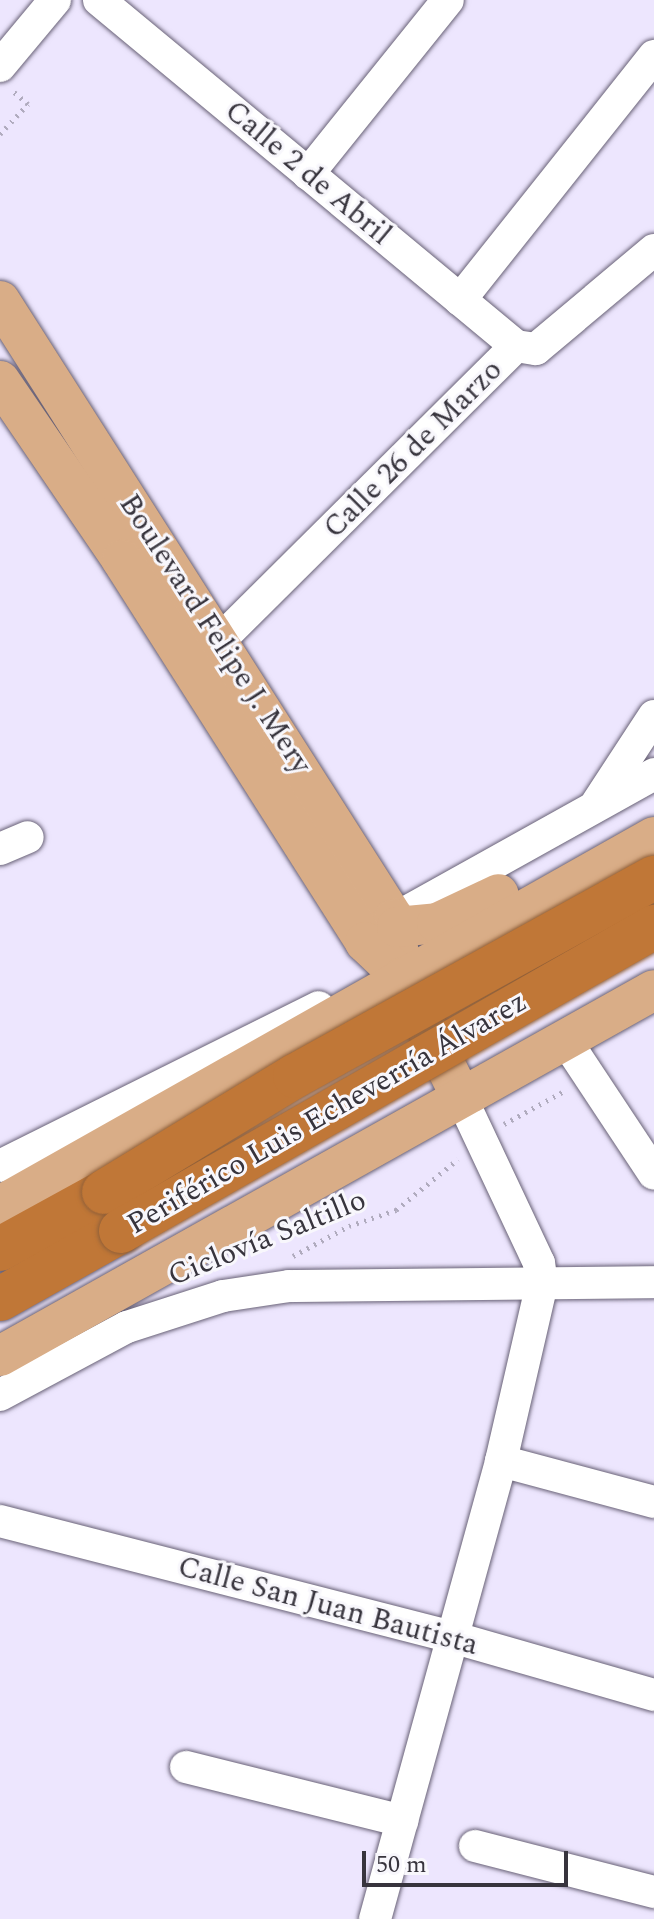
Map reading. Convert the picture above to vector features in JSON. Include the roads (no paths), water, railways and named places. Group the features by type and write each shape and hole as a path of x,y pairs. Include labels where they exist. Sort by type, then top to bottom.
{"highway":[{"name":"Periférico Luis Echeverría Álvarez","path":"0,1249 104,1192 295,1076 654,878"},
{"name":"Periférico Luis Echeverría Álvarez","path":"0,1299 654,927"}],"main road":[{"name":"Boulevard Felipe J. Mery","path":"0,301 220,640 275,761"},
{"name":"Boulevard Felipe J. Mery","path":"0,381 275,761 343,872 365,942 402,977"},
{"path":"396,923 437,923 468,911 654,811"},
{"path":"0,1206 654,837"},
{"name":"Boulevard Felipe J. Mery","path":"343,872 396,923 402,977 460,1095"},
{"path":"520,912 501,955 510,1001 525,1020 572,1049"},
{"name":"Periférico Luis Echeverría Álvarez","path":"19,1358 460,1095 572,1049 654,990"},
{"path":"275,1050 323,1065 342,1083 358,1131 354,1156"}],"street":[{"path":"0,66 55,0"},
{"name":"Calle 2 de Abril","path":"99,0 516,346"},
{"path":"308,174 448,0"},
{"path":"460,300 654,56"},
{"name":"Calle 26 de Marzo","path":"220,640 516,346 536,349 654,250"},
{"path":"595,805 654,716"},
{"path":"396,923 595,805 654,774"},
{"path":"0,1166 299,1016 358,1002"},
{"path":"572,1049 654,1174"},
{"name":"Boulevard Felipe J. Mery","path":"460,1095 539,1263 542,1284"},
{"path":"19,1358 223,1296 289,1286 654,1283"},
{"path":"375,1919 501,1461 542,1284"},
{"name":"Periférico Luis Echeverría Álvarez","path":"0,1395 19,1358"},
{"path":"501,1461 654,1502"},
{"name":"Calle San Juan Bautista","path":"0,1521 452,1637 654,1695"},
{"path":"186,1767 402,1821"},
{"path":"475,1846 654,1892"}]}
